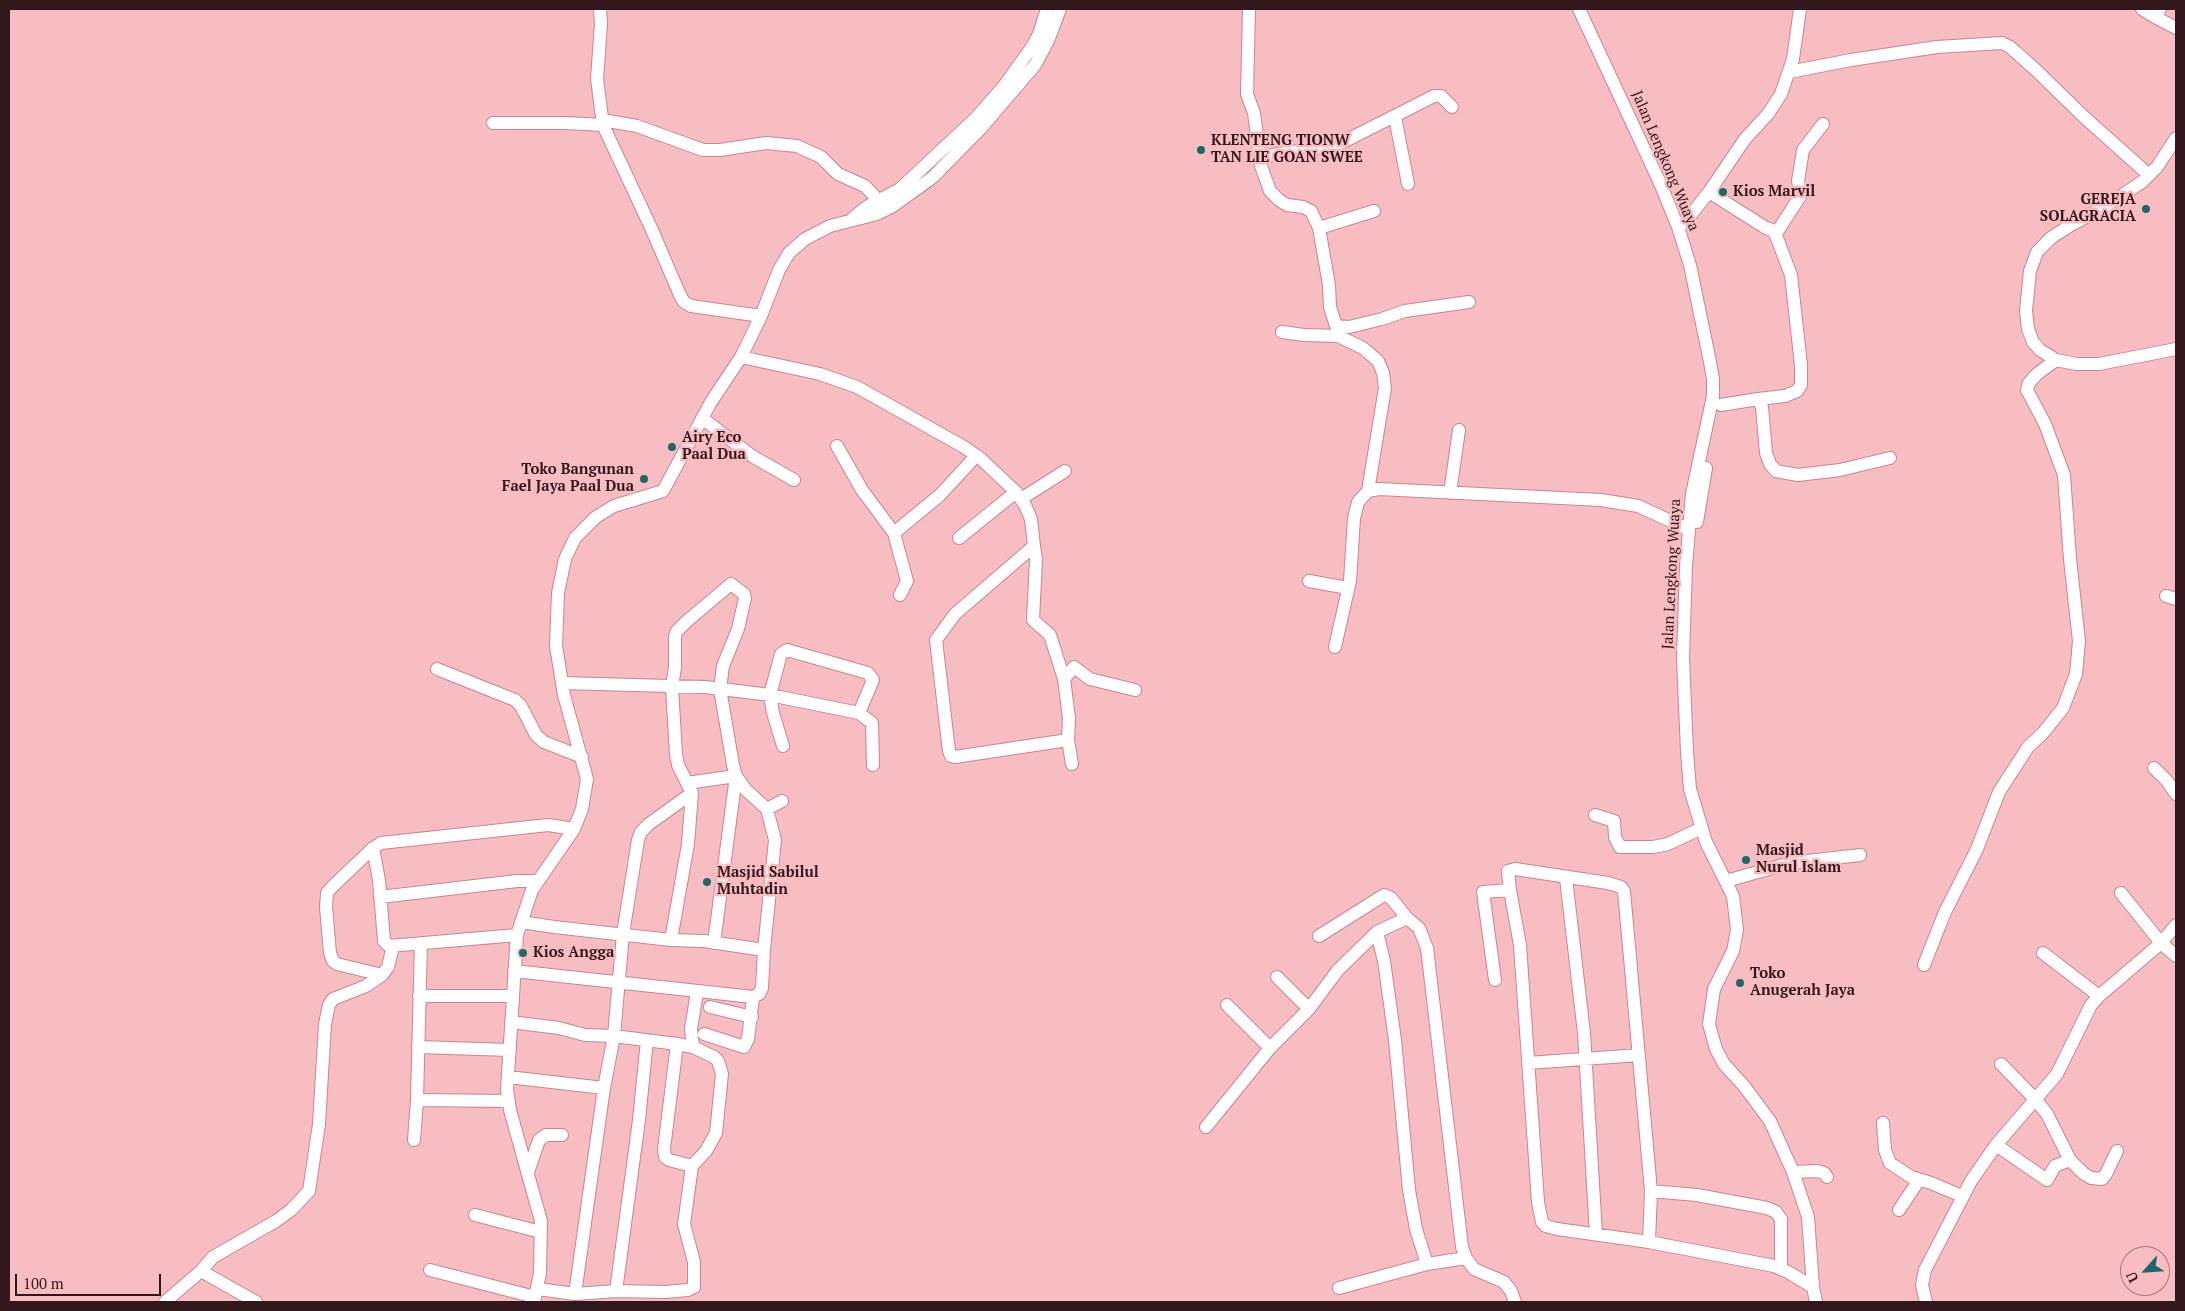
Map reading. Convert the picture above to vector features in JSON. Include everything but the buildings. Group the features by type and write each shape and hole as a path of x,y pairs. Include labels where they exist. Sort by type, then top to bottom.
{"street":[{"path":"600,9 601,24 597,79 603,123 684,302 691,306 761,316"},
{"path":"536,1296 541,1221 508,1101 508,1077 516,935 529,897 574,829 582,809 587,779 564,695 556,646 558,594 565,559 575,538 596,517 614,506 663,492 702,418 741,358 761,316 779,270 789,253 815,233 830,226 877,214 893,206 933,177 951,150 1004,86 1039,34 1047,9"},
{"path":"849,221 868,206 900,189 995,113 1035,66 1048,41 1060,9"},
{"path":"1249,9 1247,94 1254,113 1260,157 1270,191 1279,200 1287,204 1303,206 1311,211 1319,228 1329,285 1330,307 1336,326 1349,327 1382,320 1405,311 1469,302"},
{"name":"Jalan Lengkong Wuaya","path":"1579,9 1681,225 1698,299 1713,380 1712,405 1692,494 1688,529 1683,658 1690,789 1710,852 1726,881 1734,902 1737,930 1733,951 1714,989 1709,1024 1716,1049 1724,1064 1744,1086 1770,1121 1793,1172 1808,1217 1812,1288 1816,1302"},
{"name":"Jalan Lengkong Wuaya","path":"1588,9 1648,138 1700,272 1721,376 1721,404 1704,478 1696,532 1692,653 1698,787 1697,807"},
{"path":"1681,225 1709,192 1745,139 1768,114 1781,94 1789,72 1800,9"},
{"path":"2142,9 2158,13 2176,28"},
{"path":"1789,72 1937,47 2002,43 2010,47 2038,71 2083,116 2150,175"},
{"path":"1260,157 1337,145 1434,96 1441,96 1452,107"},
{"path":"1395,117 1408,184"},
{"path":"494,123 603,123 636,126 703,150 720,150 766,143 797,146 821,157 838,174 864,186 879,201"},
{"path":"1775,232 1780,230 1800,197 1798,181 1801,155 1806,144 1824,124"},
{"path":"2176,138 2150,175 2118,198 2071,225 2052,238 2037,252 2032,260 2026,292 2028,328 2034,342 2040,350 2056,360 2076,364 2099,364 2176,349"},
{"path":"1709,192 1775,232 1791,276 1801,365 1801,385 1797,392 1785,396 1721,404"},
{"path":"1319,228 1374,211"},
{"path":"1282,332 1338,336 1363,348 1378,362 1383,373 1385,388 1368,491 1358,502 1354,518 1348,588 1335,647"},
{"path":"741,358 820,374 857,387 976,456 1018,495 1031,519 1036,559 1033,620 1048,632 1064,679 1069,718 1068,740 1072,764"},
{"path":"1924,965 1945,912 1977,848 1999,792 2028,748 2063,708 2076,674 2079,641 2070,559 2064,474 2045,424 2027,390 2029,383 2037,374 2056,360"},
{"path":"1758,399 1762,406 1766,453 1770,464 1776,471 1798,475 1832,471 1890,458"},
{"path":"702,418 752,456 794,480"},
{"path":"1450,494 1459,430"},
{"path":"837,446 862,490 894,533 908,582 900,595"},
{"path":"894,533 940,495 976,456"},
{"path":"958,538 1018,495 1065,471"},
{"path":"1368,491 1380,489 1450,494 1481,493 1624,503 1655,513 1688,529"},
{"path":"1034,546 955,614 936,640 949,751 951,756 955,757 1068,740"},
{"path":"1309,581 1348,588"},
{"path":"671,940 688,844 689,788 678,765 676,754 672,686 675,667 675,636 677,630 730,584 744,594 745,598 738,629 724,666 720,689 736,776 714,942"},
{"path":"783,746 773,713 770,694 781,654 789,649 868,673 873,680 859,713"},
{"path":"1064,679 1074,667 1090,679 1135,690"},
{"path":"437,669 515,700 518,702 536,735 544,742 582,757"},
{"path":"562,683 672,686 770,694 859,713 872,723 873,765"},
{"path":"2154,768 2168,781 2176,794"},
{"path":"576,1294 604,1088 614,1036 623,934 638,840 641,832 689,788 736,776"},
{"path":"514,971 697,992 753,997 759,994 762,988 766,920 775,856 775,840 767,809 746,790 736,776"},
{"path":"767,809 782,801"},
{"path":"1596,815 1614,821 1615,837 1620,847 1654,847 1668,844 1702,828"},
{"path":"382,975 337,964 333,961 330,953 326,907 327,893 373,848 381,843 548,825 574,829"},
{"path":"373,848 384,941 389,946 516,935"},
{"path":"1726,881 1790,863 1860,855"},
{"path":"1649,1242 1650,1191 1624,891 1617,885 1608,883 1524,870 1508,871 1520,945 1542,1222 1546,1226 1557,1229 1649,1242 1781,1269 1812,1288"},
{"path":"1566,878 1586,1060 1596,1234"},
{"path":"380,897 517,881 538,881"},
{"path":"1495,980 1483,892 1510,890"},
{"path":"2121,893 2153,930 2161,943 2176,956"},
{"path":"1319,936 1384,895 1391,898 1407,918 1419,928 1427,948 1457,1214 1466,1258 1474,1269 1504,1282 1511,1291 1515,1302"},
{"path":"1206,1127 1270,1048 1309,1009 1338,970 1377,932 1407,918"},
{"path":"521,922 671,940 714,942 764,950"},
{"path":"1926,1302 1922,1285 1925,1270 1962,1196 1996,1145 2057,1074 2086,1014 2099,996 2161,943 2176,925"},
{"path":"1377,932 1384,962 1395,1040 1409,1190 1416,1229 1427,1264"},
{"path":"414,1140 417,1100 421,943"},
{"path":"165,1302 201,1271 213,1257 276,1221 291,1210 309,1191 319,1124 325,1024 329,1005 333,999 366,986 382,975 388,967 393,946"},
{"path":"2043,953 2099,996"},
{"path":"1277,977 1309,1009"},
{"path":"693,1048 692,1029 697,992"},
{"path":"419,996 512,996"},
{"path":"704,1034 744,1047 748,1039 752,1017 753,997"},
{"path":"1227,1005 1270,1048"},
{"path":"710,1007 752,1017"},
{"path":"430,1270 536,1296 616,1291 665,1292 694,1287 694,1262 684,1224 692,1166 706,1151 716,1133 722,1074 718,1061 714,1057 693,1048 678,1044 614,1036 585,1035 559,1028 512,1022"},
{"path":"616,1291 639,1120 647,1040"},
{"path":"678,1044 664,1149 665,1157 669,1160 692,1166"},
{"path":"418,1047 510,1050"},
{"path":"1528,1063 1639,1055"},
{"path":"2001,1064 2047,1114 2070,1160 2082,1173 2100,1180 2106,1174 2117,1151"},
{"path":"508,1077 604,1088"},
{"path":"417,1100 508,1101"},
{"path":"1883,1123 1888,1161 1899,1171 1962,1196"},
{"path":"528,1172 539,1140 546,1135 562,1135"},
{"path":"1996,1145 2047,1180 2055,1166 2070,1160"},
{"path":"1793,1172 1817,1171 1824,1173 1827,1177"},
{"path":"1899,1210 1919,1180"},
{"path":"1650,1191 1697,1195 1767,1208 1776,1212 1781,1219 1781,1269"},
{"path":"476,1215 541,1232"},
{"path":"1339,1288 1427,1264 1466,1258"},
{"path":"201,1271 256,1302"}],"place":[{"name":"KLENTENG TIONW TAN LIE GOAN SWEE","path":"1201,150"},
{"name":"Kios Marvil","path":"1723,192"},
{"name":"GEREJA SOLAGRACIA","path":"2146,209"},
{"name":"Airy Eco Paal Dua","path":"672,447"},
{"name":"Toko Bangunan Fael Jaya Paal Dua","path":"644,479"},
{"name":"Masjid Nurul Islam","path":"1746,860"},
{"name":"Masjid Sabilul Muhtadin","path":"707,882"},
{"name":"Kios Angga","path":"523,953"},
{"name":"Toko Anugerah Jaya","path":"1740,983"}]}
